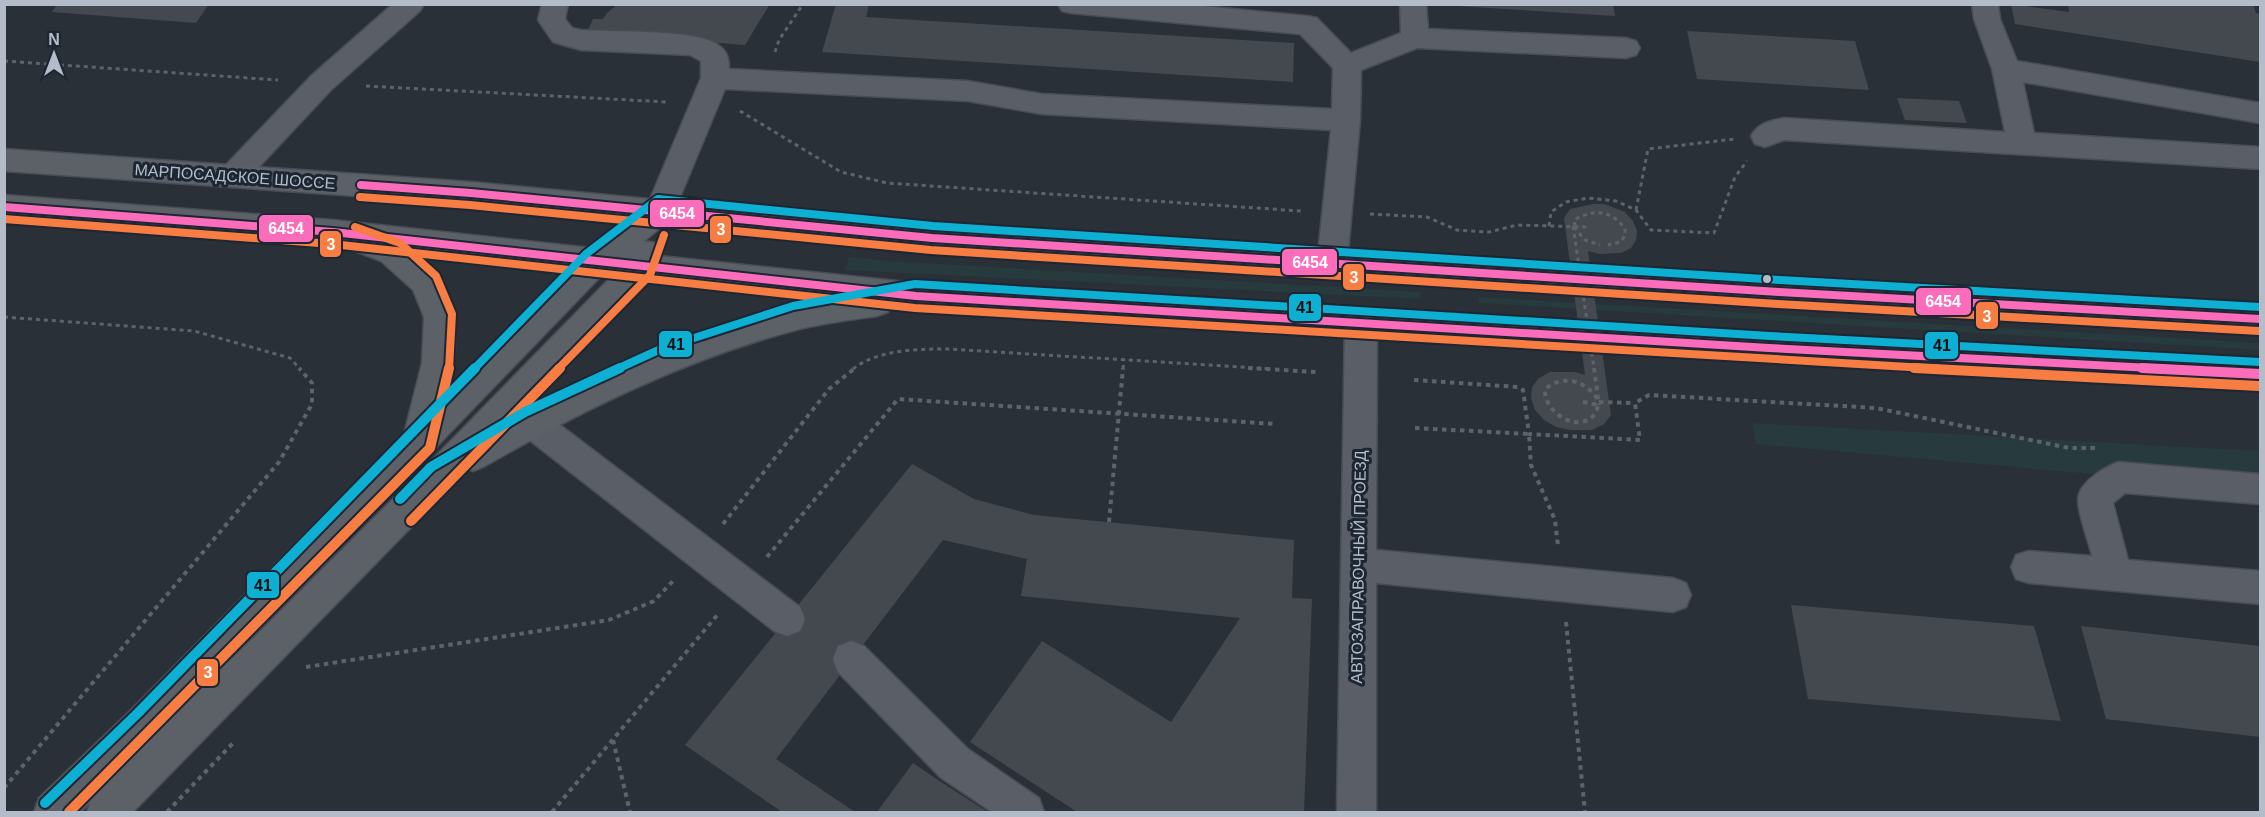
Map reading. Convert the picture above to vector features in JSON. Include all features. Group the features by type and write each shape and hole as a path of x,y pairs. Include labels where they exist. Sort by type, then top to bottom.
{"main road":[{"name":"МАРПОСАДСКОЕ ШОССЕ","path":"4,160 471,193 932,238 1779,292 2260,319"},
{"path":"4,207 333,232 916,296 2260,374"},
{"path":"53,813 419,444 595,262 660,211"},
{"path":"105,813 438,477 640,267 660,211"},
{"path":"333,232 392,252 426,283 440,317 438,363 419,444"},
{"path":"438,477 531,422 668,359 796,317 916,296"}],"street":[{"path":"234,176 321,83 411,4"},
{"path":"555,4 551,20 563,35 581,40 690,45 707,50 715,58 715,78 660,211"},
{"path":"1071,4 1306,15 1347,64 1346,120 1332,263"},
{"path":"1413,4 1415,38"},
{"path":"1985,4 1987,19 2007,69 2022,144"},
{"path":"1347,64 1415,38 1626,48"},
{"path":"2007,69 2260,113"},
{"path":"715,78 968,92 1042,104 1346,120"},
{"path":"1765,136 1773,131 1784,129 2260,158"},
{"name":"АВТОЗАПРАВОЧНЫЙ ПРОЕЗД","path":"1356,813 1361,322"},
{"path":"531,422 787,619"},
{"path":"2114,575 2095,498 2118,477 2260,489"},
{"path":"1358,565 1673,595"},
{"path":"2029,567 2260,588"},
{"path":"851,659 954,764 1024,813"}],"path":[{"path":"765,81 779,40 803,4"},
{"path":"4,60 286,80"},
{"path":"356,85 673,103"},
{"path":"736,109 841,172 887,183 1308,211"},
{"path":"1636,210 1648,149 1765,136"},
{"path":"1549,226 1551,212 1566,202 1588,198 1616,201 1636,210 1651,230 1714,232 1735,177 1765,136"},
{"path":"1574,227 1578,235 1587,242 1598,244 1620,243 1626,232 1624,224 1608,213 1586,213 1574,220 1574,227 1599,403 1597,414 1589,419 1575,422 1551,412 1545,403 1544,392 1549,384 1560,381 1574,381 1591,388 1599,403"},
{"path":"1370,214 1427,218 1456,230 1467,231 1489,232 1517,225 1588,227"},
{"path":"4,317 194,331 290,358 312,383 312,404 279,462 4,788"},
{"path":"1109,522 1124,359"},
{"path":"1414,380 1518,387 1523,390 1530,434"},
{"path":"1583,402 1635,403 1649,395 1876,408 2069,448 2105,449"},
{"path":"552,813 898,399 1275,424"},
{"path":"1415,428 1640,440 1635,403"},
{"path":"613,740 630,813"}],"green space":[{"path":"849,257 1420,292 1420,299 845,270"},
{"path":"1478,297 2260,343 2260,350 1479,303"},
{"path":"1752,423 2260,451 2260,489 1756,444"}],"building":[{"path":"57,4 209,4 196,23 52,12"},
{"path":"618,4 770,4 745,45 587,32 593,19 603,19"},
{"path":"836,4 869,4 866,17 1294,43 1293,82 822,52"},
{"path":"1457,4 1613,4 1615,16 1457,6"},
{"path":"2011,4 2069,12 2068,4 2253,4 2256,13 2260,14 2260,62 2015,24"},
{"path":"1687,31 1855,41 1869,90 1697,79"},
{"path":"1897,98 1959,101 1967,123 1905,120"},
{"path":"1604,204 1625,212 1633,221 1637,231 1636,240 1631,248 1621,253 1600,254 1588,251 1611,415 1604,424 1592,430 1570,430 1556,427 1544,420 1535,410 1531,398 1532,387 1539,378 1550,372 1575,372 1585,375 1564,218 1570,209"},
{"path":"912,464 974,499 1034,515 1294,540 1292,598 1312,599 1304,812 1077,812 970,742 1042,641 1171,722 1240,618 1021,596 1027,559 943,540 776,759 855,812 782,812 685,745"},
{"path":"1791,605 2034,626 2061,721 1808,699"},
{"path":"2081,626 2260,646 2260,737 2106,719"},
{"path":"913,763 941,782 988,812 877,812"}],"transit line":[{"name":"6454","path":"361,185 471,193 932,238 1779,292 2260,319"},
{"name":"3","path":"360,197 470,205 931,250 1778,304 2259,331"},
{"name":"41","path":"45,803 138,713 586,254 658,199 933,226 1780,280 2260,307"},
{"name":"6454","path":"4,207 333,232 916,296 1769,348 2260,374"},
{"name":"3","path":"4,219 332,244 915,308 1768,360 2259,386"},
{"name":"3","path":"69,812 430,448 450,365 452,314 436,276 400,243 355,227"},
{"name":"3","path":"411,521 650,275 664,235"},
{"name":"41","path":"400,499 431,467 525,412 663,348 793,306 915,284 1770,336 2260,362"}]}
